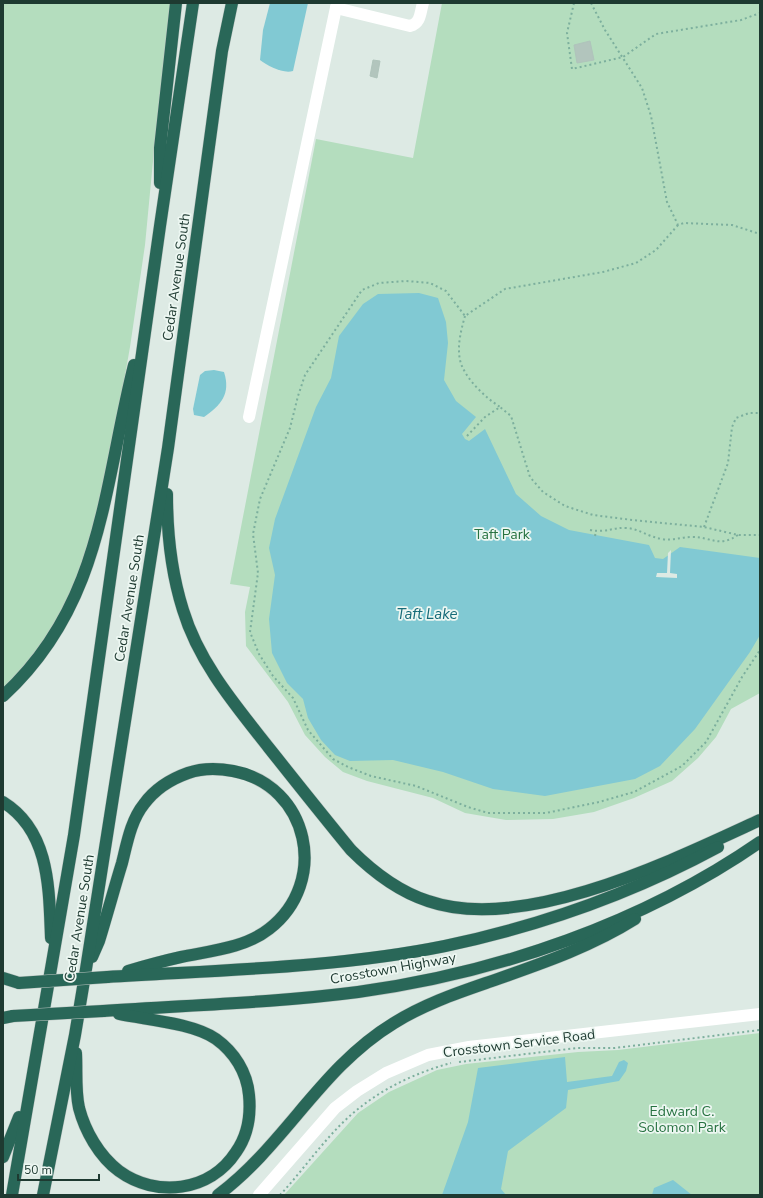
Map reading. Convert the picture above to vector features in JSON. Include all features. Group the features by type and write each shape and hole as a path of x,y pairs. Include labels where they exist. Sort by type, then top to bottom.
{"highway":[{"path":"160,226 160,148 176,3"},
{"name":"Cedar Avenue South","path":"12,1195 74,835 193,3"},
{"name":"Cedar Avenue South","path":"43,1195 75,1035 85,972 168,448 222,51 232,3"},
{"path":"3,696 38,659 52,639 75,599 83,579 97,533 149,304"},
{"path":"168,448 167,493 169,552 183,612 204,658 219,683 247,720 350,850 385,880 405,892 429,902 475,910 515,908 568,896 625,878 695,850 760,821"},
{"path":"85,972 99,941 136,818 143,804 153,794 178,776 210,768 244,773 259,779 275,791 296,817 301,830 304,848 303,877 299,892 292,905 280,920 269,930 252,940 232,947 157,962 107,977"},
{"path":"3,802 17,812 28,825 41,852 49,886 50,972"},
{"name":"Crosstown Highway","path":"3,984 360,958 444,946 497,934 583,908 648,882 687,864 723,845 760,821"},
{"name":"Crosstown Highway","path":"6,1017 288,999 359,991 437,978 477,968 542,948 624,917 671,896 760,842"},
{"path":"218,1195 251,1167 345,1060 371,1038 395,1022 423,1007 589,944 612,933 671,896"},
{"path":"3,978 19,983"},
{"path":"75,1035 79,1107 91,1138 107,1160 131,1178 160,1188 190,1186 206,1180 220,1170 232,1159 241,1145 247,1131 250,1116 248,1088 244,1074 238,1062 216,1039 203,1032 183,1026 103,1010"},
{"path":"3,1157 16,1129 32,1076"}],"street":[{"path":"249,417 336,5 410,26 418,21 423,3"},
{"name":"Crosstown Service Road","path":"259,1195 335,1108 356,1091 386,1073 428,1055 470,1047 760,1014"}],"path":[{"path":"574,3 567,33 572,69 623,57 656,34 741,20 760,14"},
{"path":"591,3 605,30 642,88 651,116 667,202 678,225"},
{"path":"760,234 732,225 684,223 678,225 656,250 636,263 603,272 505,289 465,316 460,334 460,361 472,382 486,398 511,416 530,477 543,492 565,506 593,515 704,527 738,535 760,535"},
{"path":"465,316 446,291 430,283 406,281 378,283 362,290 305,375 290,428 260,499 253,534 258,573 250,632 260,654 273,676 293,698 308,730 333,759 348,768 371,776 416,786 468,807 488,813 546,813 598,802 634,792 682,766 706,742 742,677 760,650"},
{"path":"467,436 484,417 500,407"},
{"path":"704,527 728,463 732,427 736,418 749,413 760,413"},
{"path":"590,530 604,532 626,528 642,531 654,537 670,540 691,536 721,542 731,540 738,535"},
{"path":"595,536 596,531"},
{"path":"280,1195 327,1140 358,1109 392,1087 428,1069 455,1062 577,1048 615,1048 760,1030"}],"green space":[{"path":"3,3 172,3 155,140 145,245 130,347 111,454 88,554 52,632 3,692"},
{"name":"Taft Park","path":"442,3 760,3 760,693 731,709 716,737 698,758 672,781 634,798 594,812 553,819 506,820 465,813 433,798 367,781 343,772 325,757 305,735 288,702 246,646 245,612 250,587 230,584 316,139 413,158"},
{"name":"Edward C. Solomon Park","path":"760,1033 760,1195 284,1195 358,1113 389,1092 437,1070 466,1064 578,1052 618,1050"}],"water":[{"path":"270,3 308,3 293,71 289,72 271,67 260,60 263,30"},
{"name":"Taft Lake","path":"419,293 438,298 446,322 448,343 444,380 456,401 476,417 462,434 465,439 469,441 485,429 516,494 541,516 569,530 649,545 655,558 663,559 680,547 760,558 760,635 750,652 695,729 660,766 635,779 545,796 493,789 443,772 393,760 350,761 335,755 321,740 308,718 303,699 287,683 272,653 269,619 275,575 269,548 275,519 316,407 331,378 339,336 363,304 378,294"},
{"path":"214,370 224,372 226,387 223,398 215,408 204,417 194,415 193,409 200,375 205,371"},
{"path":"565,1057 567,1082 612,1076 619,1062 624,1060 628,1063 626,1071 619,1081 568,1090 566,1108 508,1151 501,1189 506,1195 442,1195 468,1122 478,1068"},
{"path":"673,1180 692,1195 652,1195 654,1188"}],"pier":[{"path":"671,550 670,573 677,574 677,578 656,577 657,573 667,573 668,553"}],"building":[{"path":"590,41 594,60 577,63 574,45"},
{"path":"373,60 380,61 377,78 370,76"}]}
